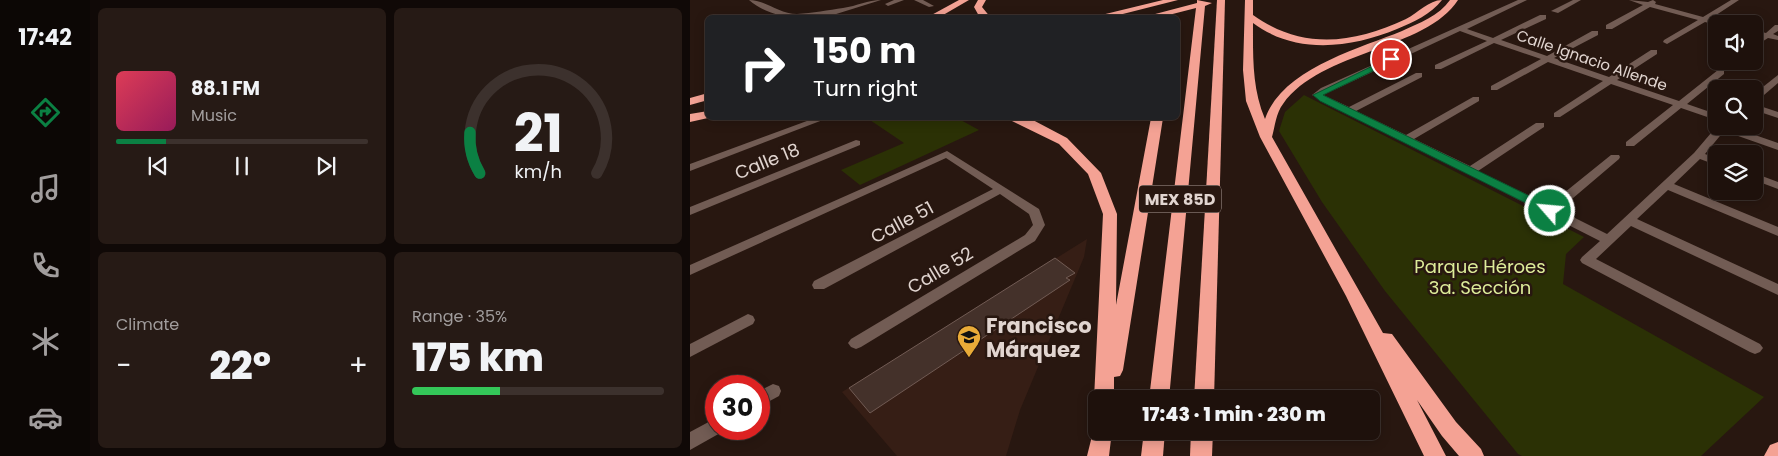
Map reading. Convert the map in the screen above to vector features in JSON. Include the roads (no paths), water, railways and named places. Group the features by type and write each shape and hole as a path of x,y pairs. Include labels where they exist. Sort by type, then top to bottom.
{"highway":[{"path":"936,15 965,0"},
{"path":"982,0 978,7 984,15"},
{"path":"1105,15 1174,0"},
{"path":"1178,15 1181,0"},
{"name":"MEX 85D","path":"1159,390 1201,0"},
{"path":"1157,15 1221,0"},
{"name":"MEX 85D","path":"1204,390 1221,0"},
{"path":"1249,0 1248,70 1252,101 1266,137 1355,296 1435,456"},
{"path":"1250,17 1261,28 1285,38 1323,43 1341,42 1360,39 1396,27 1429,9 1438,0"},
{"path":"1266,137 1271,116 1278,103 1296,84 1325,68 1423,25 1447,9 1454,0"},
{"path":"690,102 705,97"},
{"path":"690,105 705,102"},
{"path":"690,118 705,115"},
{"path":"1020,120 1063,141 1094,173 1110,214 1106,390"},
{"path":"1108,390 1156,120"},
{"path":"1355,296 1449,429 1473,456"},
{"path":"1098,456 1101,440"},
{"path":"1152,456 1154,440"},
{"path":"1201,456 1202,440"},
{"path":"1776,456 1778,452"}],"street":[{"path":"752,0 779,15"},
{"path":"824,15 878,0"},
{"path":"888,4 901,0"},
{"path":"916,0 931,6"},
{"path":"1524,0 1458,28 1318,95 1609,240"},
{"path":"1556,11 1578,0"},
{"path":"1632,0 1708,20"},
{"path":"1609,27 1657,0"},
{"path":"1667,42 1736,0"},
{"path":"1438,67 1543,17"},
{"path":"1763,39 1778,27"},
{"name":"Calle Ignacio Allende","path":"1458,28 1679,104 1708,117"},
{"path":"1494,88 1595,33"},
{"path":"1763,35 1778,38"},
{"path":"1557,115 1654,52"},
{"path":"1630,144 1721,72"},
{"path":"1348,111 1419,75"},
{"path":"1763,91 1778,78"},
{"path":"1406,139 1476,99"},
{"path":"1763,110 1778,115"},
{"path":"690,168 818,120"},
{"path":"1470,171 1540,125"},
{"path":"1712,135 1698,155 1587,260 1755,348"},
{"name":"Calle Ignacio Allende","path":"1749,135 1778,147"},
{"name":"Calle 18","path":"690,212 856,143"},
{"path":"690,270 947,154 1002,189"},
{"path":"1698,155 1708,159"},
{"path":"1550,211 1615,157"},
{"path":"1763,180 1778,186"},
{"path":"1666,185 1778,232"},
{"name":"Calle 52","path":"856,343 1030,238 1039,225 1035,212 1002,189"},
{"name":"Calle 51","path":"818,285 1002,189"},
{"path":"1629,220 1778,290"},
{"path":"690,351 748,320"},
{"path":"690,442 705,433"}],"place":[{"name":"Francisco Márquez","path":"969,358"}],"park label":[{"name":"Parque Héroes 3a. Sección","path":"1480,276"}]}
